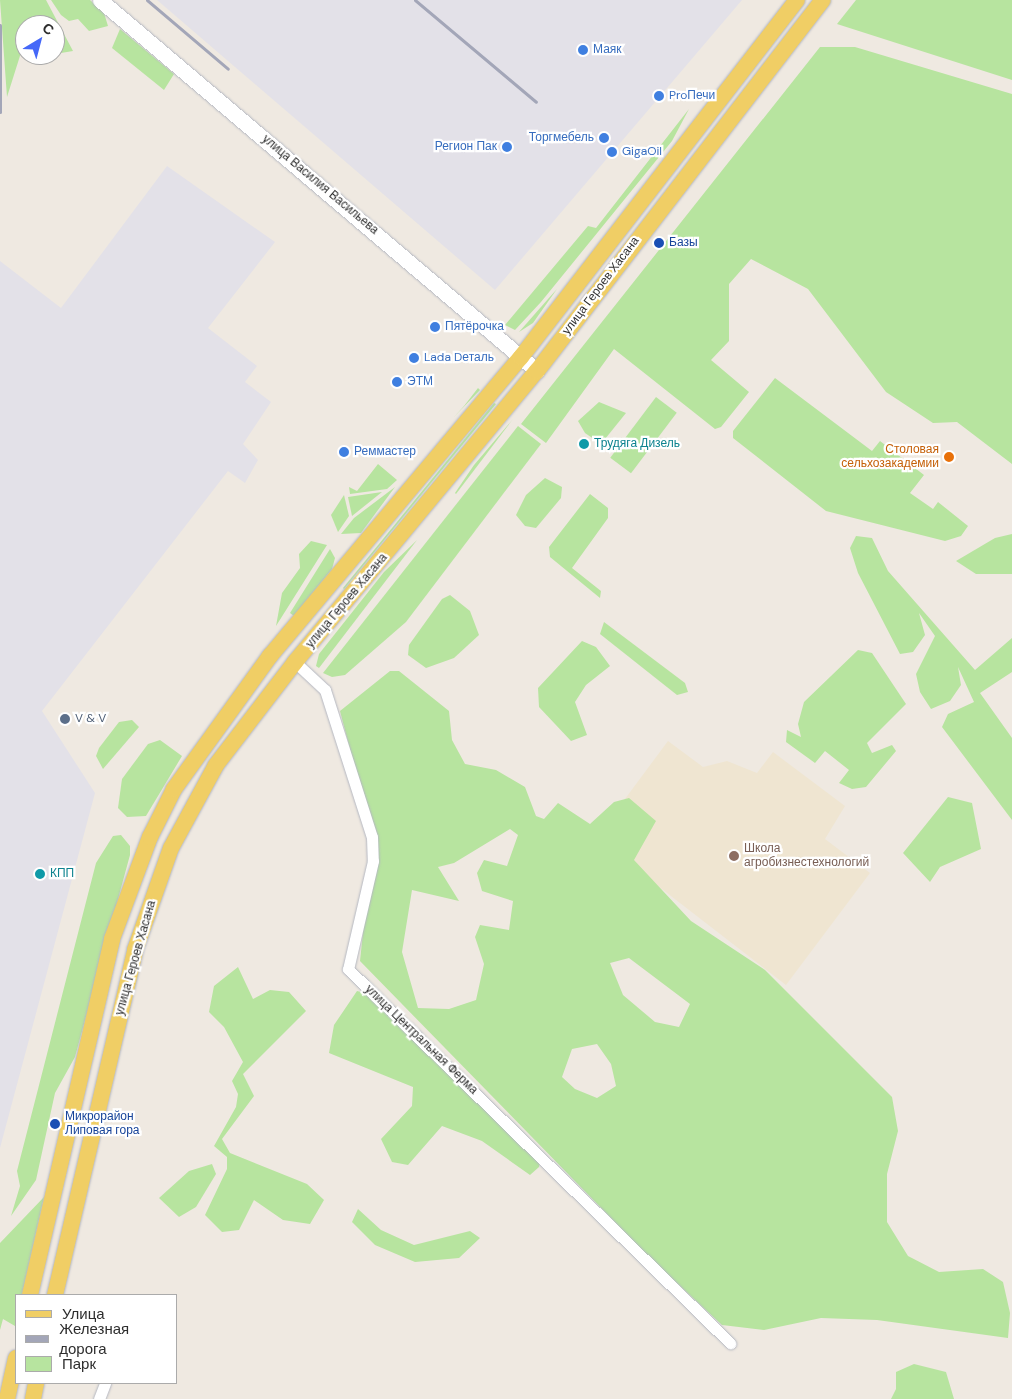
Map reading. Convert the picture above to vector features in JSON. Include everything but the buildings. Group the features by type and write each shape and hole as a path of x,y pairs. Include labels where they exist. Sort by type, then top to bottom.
{"main road":[{"name":"улица Василия Васильева","path":"100,0 538,371"},
{"name":"улица Героев Хасана","path":"30,1294 112,939 150,837 174,789 270,656 521,357 796,0"},
{"name":"улица Героев Хасана","path":"56,1294 148,910 172,848 216,765 295,662 538,371 824,0"},
{"path":"7,1399 15,1363"},
{"path":"33,1399 36,1384"}],"street":[{"name":"улица Центральная Ферма","path":"295,662 325,690 372,837 373,861 348,969 730,1343"},
{"path":"99,1399 105,1384"}],"shaded area":[{"path":"157,0 742,0 495,290"},
{"path":"167,166 275,242 208,328 257,366 245,382 271,402 243,444 258,460 245,483 228,471 42,711 95,793 0,1148 0,261 61,308"},
{"name":"Школа агробизнестехнологий","path":"668,741 703,767 727,761 757,773 773,752 845,806 825,839 870,873 786,985 596,838"}],"green space":[{"path":"0,0 46,0 54,15 15,15 15,65 17,65 7,97"},
{"path":"51,0 90,0 104,13 108,26 89,31 78,19 69,21 65,18 65,15 61,15"},
{"path":"856,0 1012,0 1012,80 837,24"},
{"path":"120,29 174,74 164,90 112,48"},
{"path":"65,36 73,51 65,52"},
{"path":"820,47 855,47 1012,94 1012,464 957,422 933,423 886,392 808,289 751,259 729,284 729,341 711,360 749,392 721,427 715,429 614,349 546,443 521,424"},
{"path":"689,109 672,141 541,302 515,330 505,325 588,226 596,228"},
{"path":"557,289 533,323 519,332 548,299"},
{"path":"775,378 872,451 880,441 924,475 910,493 933,509 938,502 968,526 961,536 945,541 826,511 733,438 733,431"},
{"path":"478,388 480,390 453,418 464,406"},
{"path":"656,397 677,413 631,473 610,458"},
{"path":"599,402 626,413 601,444 585,433 578,421"},
{"path":"494,403 496,404 344,589 343,588"},
{"path":"513,419 456,494 474,465"},
{"path":"518,426 541,444 406,622 345,675 332,677 323,673"},
{"path":"378,464 397,480 387,489 350,494 349,487 357,491"},
{"path":"545,478 562,487 561,498 536,528 525,526 516,515 526,495"},
{"path":"395,487 361,533 341,534 354,518"},
{"path":"382,492 352,516 348,497"},
{"path":"590,494 608,508 608,518 572,568 601,591 600,598 550,557 549,547"},
{"path":"344,495 349,516 338,532 331,515"},
{"path":"1012,534 1012,574 976,574 956,561 995,538"},
{"path":"856,536 872,538 888,571 975,670 1012,638 1012,672 980,693 1012,738 1012,820 942,727 948,714 974,702 958,667 961,685 950,701 931,709 920,692 916,674 935,636 919,613 925,635 913,652 900,654 858,573 850,548"},
{"path":"417,540 319,668 316,666 319,654 384,572"},
{"path":"311,541 327,545 276,626 282,593 300,568 299,554"},
{"path":"330,549 335,558 332,569 294,616 290,613"},
{"path":"450,595 470,611 479,635 454,658 426,668 408,655 409,645 442,599"},
{"path":"604,622 685,683 688,692 677,695 600,634"},
{"path":"582,641 596,647 610,666 586,685 575,702 587,735 571,741 539,707 538,688"},
{"path":"858,650 872,653 906,704 867,743 872,753 892,745 896,751 866,787 852,789 839,783 849,770 825,751 815,763 786,742 787,730 801,737 798,724 804,702"},
{"path":"390,671 399,671 449,711 452,740 465,764 496,770 525,787 536,816 544,819 558,803 590,824 614,802 629,798 656,821 634,860 691,921 765,970 892,1097 898,1131 887,1174 887,1222 908,1256 939,1272 983,1269 1003,1282 1010,1313 1008,1338 877,1320 821,1318 764,1330 722,1325 650,1258 360,961 373,838 340,711","holes":["510,829 518,835 507,866 484,860 477,873 482,891 513,901 509,930 480,925 475,937 484,964 476,1000 449,1009 418,1008 402,952 412,890 459,901 438,867 454,863","629,958 690,1004 679,1027 655,1022 623,995 610,963","597,1044 611,1064 616,1086 597,1098 575,1089 562,1077 572,1049"]},
{"path":"132,720 139,727 103,769 96,756 99,748 119,722"},
{"path":"160,740 182,756 146,816 127,817 118,808 122,779 148,744"},
{"path":"948,797 972,803 981,849 940,867 930,882 903,853"},
{"path":"121,835 130,846 130,855 75,1057 55,1093 36,1180 11,1216 20,1186 17,1171 96,863 113,836"},
{"path":"238,967 253,999 270,990 289,992 306,1011 243,1074 254,1096 222,1139 230,1153 307,1184 324,1200 310,1224 283,1220 254,1200 239,1230 222,1232 205,1215 227,1169 227,1157 214,1146 236,1107 238,1094 232,1081 243,1062 224,1027 209,1012 214,986"},
{"path":"357,991 369,994 540,1161 539,1167 530,1175 482,1141 442,1126 408,1165 392,1162 381,1139 412,1106 413,1087 329,1053 334,1025"},
{"path":"212,1164 216,1174 196,1207 179,1217 159,1198 189,1171"},
{"path":"44,1197 22,1294 15,1294 15,1326 3,1319 0,1330 0,1243"},
{"path":"358,1209 381,1230 414,1245 470,1231 480,1238 459,1258 415,1262 375,1245 352,1222"},
{"path":"914,1364 946,1372 954,1399 891,1399 896,1389 896,1372"}],"railway":[{"path":"147,0 228,69"},
{"path":"415,0 536,102"},
{"path":"0,25 0,112"}],"place":[{"name":"Маяк","path":"583,50"},
{"name":"ProПечи","path":"659,96"},
{"name":"Торгмебель","path":"604,138"},
{"name":"Регион Пак","path":"507,147"},
{"name":"GigaOil","path":"612,152"},
{"name":"Базы","path":"659,243"},
{"name":"Пятёрочка","path":"435,327"},
{"name":"Lada Dеталь","path":"414,358"},
{"name":"ЭТМ","path":"397,382"},
{"name":"Трудяга Дизель","path":"584,444"},
{"name":"Реммастер","path":"344,452"},
{"name":"Столовая сельхозакадемии","path":"949,457"},
{"name":"V & V","path":"65,719"},
{"name":"Школа агробизнестехнологий","path":"734,856"},
{"name":"КПП","path":"40,874"},
{"name":"Микрорайон Липовая гора","path":"55,1124"}]}
